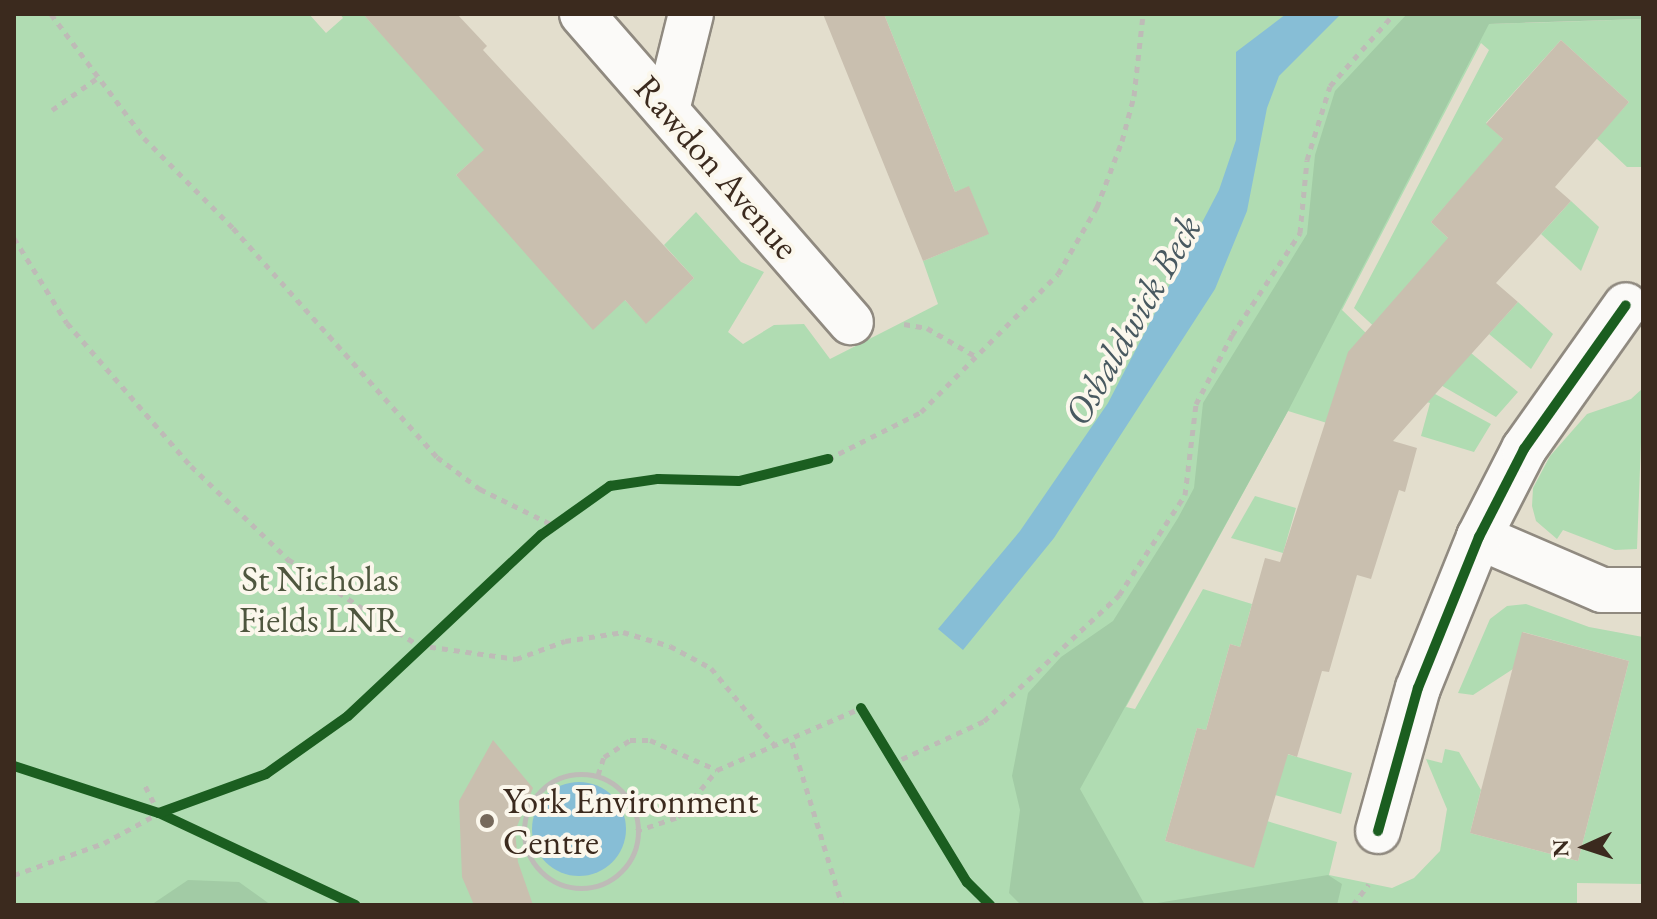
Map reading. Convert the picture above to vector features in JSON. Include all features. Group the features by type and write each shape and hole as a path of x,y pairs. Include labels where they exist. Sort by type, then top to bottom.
{"street":[{"name":"Rawdon Avenue","path":"582,14 668,106 851,322"},
{"path":"668,106 691,14"},
{"path":"1378,831 1418,688 1479,537 1524,449 1626,305"},
{"path":"1479,537 1602,590 1643,590"}],"path":[{"path":"51,14 96,79 144,138 233,228 437,457 480,489 553,525"},
{"path":"813,462 828,459 921,412 1058,274 1097,207 1134,96 1143,14"},
{"path":"891,764 984,721 1119,595 1185,495 1196,404 1232,335 1300,233 1307,160 1330,86 1394,14"},
{"path":"52,110 96,79"},
{"path":"14,238 78,335 191,466 288,559 418,645 516,659 565,641 623,632 670,646 711,668 777,748"},
{"path":"851,322 927,328 975,356"},
{"path":"541,535 565,518"},
{"path":"278,570 288,559"},
{"path":"408,655 429,635"},
{"path":"636,831 678,817 717,770 777,748 861,708 869,722"},
{"path":"598,775 604,757 630,740 664,744 717,770"},
{"path":"792,741 842,905"},
{"path":"883,750 899,777"},
{"path":"563,775 598,775 622,792 636,831 636,851 627,867 599,886 566,886 534,863 524,839 529,806 538,792 563,775"},
{"path":"143,782 159,813"},
{"path":"145,808 173,814"},
{"path":"14,875 104,843 159,813"}],"green space":[{"name":"St Nicholas Fields LNR","path":"14,14 309,14 326,33 343,18 340,14 363,14 646,323 694,278 664,245 696,212 741,262 764,272 728,332 743,344 774,325 804,324 830,359 938,304 923,261 988,234 969,187 955,192 884,14 1491,14 1490,24 1643,19 1643,167 1627,167 1596,138 1629,102 1561,40 1486,123 1504,140 1431,222 1449,239 1471,353 1518,392 1496,417 1432,380 1354,308 1489,50 1481,43 1342,310 1422,387 1491,424 1474,452 1421,436 1430,403 1341,377 1327,423 1288,411 1126,707 1135,709 1203,589 1252,604 1240,647 1230,644 1206,730 1197,728 1165,841 1254,867 1267,821 1337,842 1329,875 1392,888 1414,878 1440,851 1447,809 1426,759 1442,763 1445,749 1459,752 1481,790 1470,833 1578,861 1629,661 1523,632 1513,669 1473,695 1458,693 1490,619 1507,606 1526,604 1589,627 1643,637 1643,884 1577,883 1577,905 14,905","holes":["473,160 482,170 474,194 456,175"]},
{"path":"1407,14 1643,14 1643,19 1489,24 1288,411 1080,789 1145,905 1021,905 1009,893 1020,810 1012,776 1028,693 1061,657 1113,621 1194,488 1203,403 1307,234 1315,155 1335,91"},
{"path":"1571,201 1599,227 1581,271 1541,234"},
{"path":"1518,302 1553,334 1531,369 1489,334"},
{"path":"1643,388 1637,549 1615,550 1563,530 1557,539 1536,521 1532,506 1533,488 1550,456 1587,414 1631,399"},
{"path":"1255,496 1296,508 1283,553 1231,538"},
{"path":"1287,754 1352,773 1341,814 1275,795"},
{"path":"1328,875 1342,884 1337,905 1145,905"},
{"path":"188,880 239,882 271,905 151,905"}],"water":[{"path":"1286,14 1341,14 1279,76 1267,108 1247,211 1215,289 1054,538 963,650 938,629 1020,531 1108,403 1219,190 1236,140 1236,52"},
{"path":"579,782 597,786 612,796 622,811 626,829 622,847 612,862 597,872 579,876 561,872 546,862 536,847 532,829 536,811 546,796 561,786"}],"building":[{"path":"363,14 457,14 487,46 483,50 694,278 646,324 625,300 593,330 456,175 484,150"},
{"path":"823,14 884,14 955,192 969,186 989,234 923,261"},
{"path":"1561,40 1629,102 1555,187 1571,201 1496,283 1518,302 1393,441 1417,448 1405,492 1399,490 1371,579 1357,575 1329,672 1322,671 1297,757 1288,754 1254,868 1165,841 1197,728 1206,730 1230,644 1240,647 1265,558 1280,562 1348,352 1448,238 1431,222 1503,139 1486,124"},
{"path":"1522,632 1629,661 1578,861 1470,833"},
{"name":"York Environment Centre","path":"493,740 533,788 515,831 518,862 533,905 474,905 462,877 459,801"}],"cycle path":[{"path":"1378,831 1418,688 1479,537 1524,449 1626,305"},
{"path":"159,813 266,774 348,716 541,535 610,486 658,479 739,481 828,459"},
{"path":"861,708 967,882 990,905"},
{"path":"14,766 159,813 355,905"}],"place":[{"name":"York Environment Centre","path":"487,821"}],"water label":[{"name":"Osbaldwick Beck","path":"1132,320"}]}
